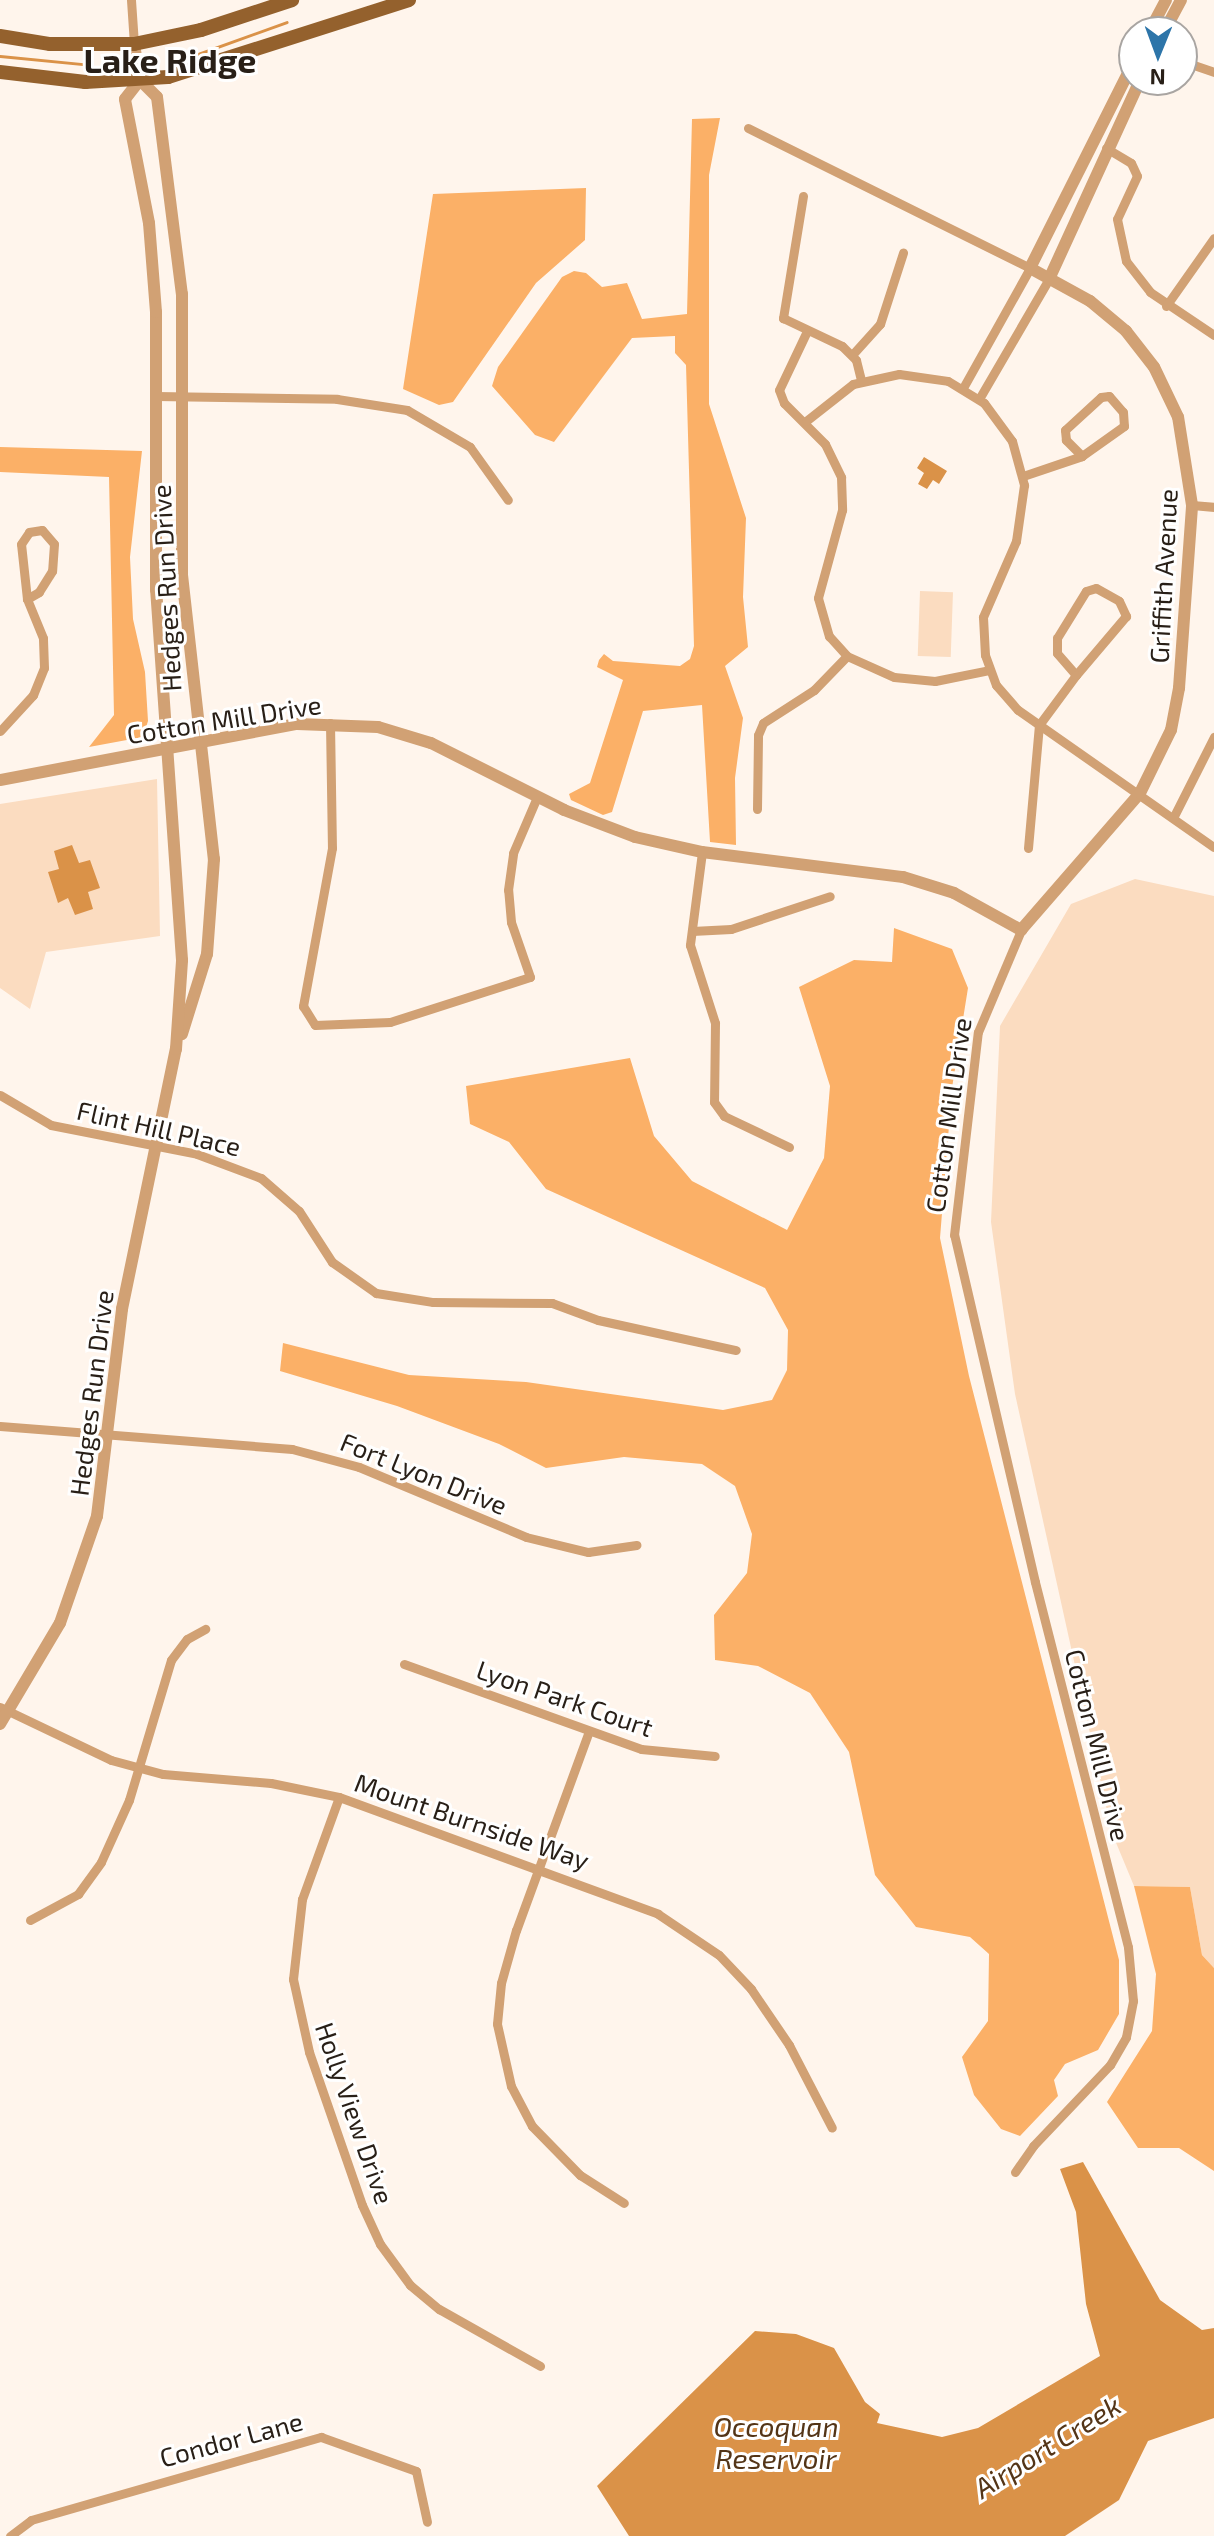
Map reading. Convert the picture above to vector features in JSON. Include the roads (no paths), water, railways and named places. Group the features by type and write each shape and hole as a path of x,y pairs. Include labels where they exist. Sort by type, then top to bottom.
{"main road":[{"path":"0,36 50,44 134,44 201,30 292,0"},
{"path":"0,72 85,82 140,80 199,70 409,0"}],"street":[{"name":"Hedges Run Drive","path":"0,1724 4,1709 60,1623 83,1567 97,1516 122,1309 176,1049 213,919 214,859 187,629 181,545 184,397 182,294 157,97 140,80 131,0"},
{"name":"Hedges Run Drive","path":"140,80 125,99 151,242 156,396 154,546 182,960 176,1049"},
{"path":"963,388 1030,268 1118,93"},
{"path":"979,399 1050,277 1105,148 1132,96"},
{"name":"Griffith Avenue","path":"748,128 1050,277 1106,313 1154,367 1178,417 1192,505 1179,688 1171,730 1140,793 1021,930"},
{"path":"1105,148 1131,163 1137,176 1117,219 1118,243 1137,277 1166,306 1214,335"},
{"path":"803,196 783,318 852,355 861,380"},
{"path":"1166,306 1214,238"},
{"path":"852,355 880,324 903,253"},
{"path":"807,331 779,390 784,403 806,421 841,477 842,510 818,598 824,626 847,656 875,671 914,681 956,679 989,670"},
{"path":"806,421 861,380 918,374 963,388 979,399 1012,441 1023,476 1016,541 985,606 983,636 989,670 1006,698 1039,725 1214,847"},
{"path":"156,396 337,399 407,410 470,447 508,500"},
{"path":"1023,476 1082,456 1124,426 1123,412 1109,396 1101,397 1065,430 1066,440 1082,456"},
{"path":"1192,505 1214,507"},
{"path":"0,731 33,695 44,668 43,638 27,599 21,544 29,532 42,530 54,544 52,571 39,592 27,599"},
{"path":"1028,848 1039,725 1126,616 1119,601 1096,588 1086,591 1057,638 1057,653 1076,675"},
{"path":"160,632 187,629"},
{"path":"757,809 758,735 763,723 814,690 847,656"},
{"path":"330,723 332,848 303,1006 315,1025 352,1026 406,1018 530,977 511,922 508,890 516,843 537,797"},
{"name":"Cotton Mill Drive","path":"0,780 200,743 330,723 378,727 420,739 537,797 635,837 702,852 903,877 954,893 1021,930 978,1032 954,1235 1031,1567 1128,1947 1133,2001 1126,2037 1110,2065 1033,2146 1015,2172"},
{"path":"1173,818 1214,737"},
{"path":"702,852 692,931 693,960 715,1023 714,1102 724,1116 789,1147"},
{"path":"692,931 731,929 830,896"},
{"name":"Flint Hill Place","path":"0,1095 51,1125 157,1145 244,1169 274,1186 299,1211 332,1262 376,1293 433,1302 552,1303 598,1320 736,1350"},
{"name":"Fort Lyon Drive","path":"0,1426 292,1449 359,1467 526,1537 588,1552 636,1545"},
{"path":"30,1920 67,1903 90,1881 117,1831 171,1660 187,1639 205,1629"},
{"name":"Lyon Park Court","path":"404,1664 641,1749 715,1756"},
{"name":"Mount Burnside Way","path":"4,1709 91,1754 138,1768 271,1783 339,1797 540,1868 658,1914 719,1955 771,2016 832,2128"},
{"path":"589,1731 501,1983 497,2024 502,2061 520,2106 543,2140 580,2175 624,2203"},
{"name":"Holly View Drive","path":"339,1797 302,1899 293,1979 309,2052 362,2205 380,2244 410,2285 439,2309 540,2366"},
{"name":"Condor Lane","path":"10,2536 31,2520 321,2437 416,2471 427,2522"}],"water":[{"path":"924,457 947,471 939,484 933,480 927,489 918,484 924,473 917,468"},
{"path":"72,845 79,863 90,860 100,888 88,892 93,909 75,915 68,898 58,903 48,872 59,869 54,851"},
{"name":"Occoquan Reservoir","path":"1083,2162 1160,2300 1202,2330 1214,2328 1214,2418 1148,2441 1119,2500 1065,2536 629,2536 597,2486 755,2331 796,2334 834,2348 865,2402 880,2414 877,2423 942,2437 978,2428 1100,2356 1086,2304 1076,2212 1060,2169"}],"waterway":[{"path":"184,59 287,22"},
{"path":"0,56 91,65"}],"district":[{"name":"Lake Ridge","path":"170,60"}],"water label":[{"name":"Airport Creek","path":"1047,2446"}]}
